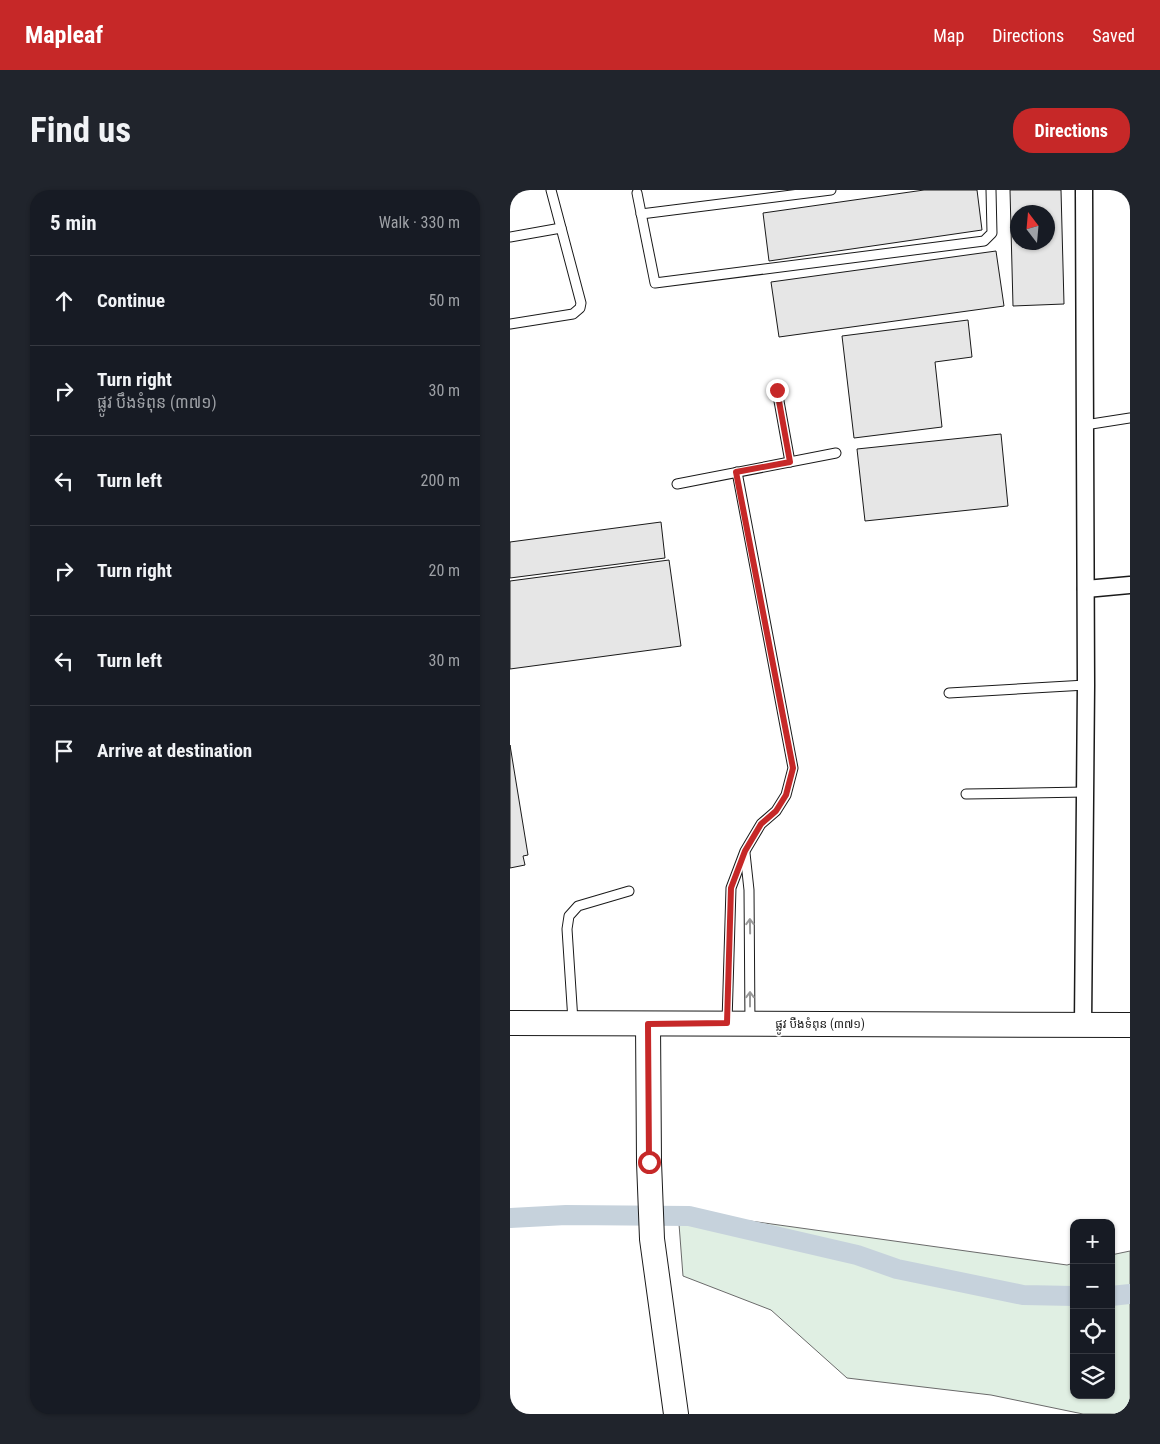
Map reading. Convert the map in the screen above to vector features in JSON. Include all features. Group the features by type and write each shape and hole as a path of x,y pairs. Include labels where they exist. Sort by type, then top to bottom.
{"main road":[{"name":"ផ្លូវ បឹងទំពុន (៣៧១)","path":"510,1023 1130,1025"},
{"path":"648,1024 649,1162 652,1239 676,1414"}],"street":[{"path":"1083,1025 1086,685 1084,190"},
{"path":"1086,589 1130,586"}],"lane":[{"path":"510,324 573,314 580,308 581,303 551,190"},
{"path":"641,214 831,190"},
{"path":"637,193 654,283 984,241 992,234 990,190"},
{"path":"510,237 561,228"},
{"path":"777,390 790,462"},
{"path":"1085,425 1130,418"},
{"path":"677,484 836,453"},
{"path":"727,1023 731,888 745,851 761,824 776,811 786,795 793,768 736,472"},
{"path":"949,693 1086,685"},
{"path":"966,794 1085,792"},
{"path":"745,851 749,890 750,1024"},
{"path":"574,1023 567,929 569,916 578,906 629,891"}],"green space":[{"path":"678,1211 1070,1264 1070,1399 1115,1399 1115,1254 1130,1251 1130,1414 1083,1414 991,1395 847,1378 771,1310 683,1276"}],"building":[{"path":"924,190 977,190 982,230 769,261 763,213"},
{"path":"1010,190 1061,190 1064,304 1013,306 1012,250 1055,250 1055,205 1010,205"},
{"path":"996,251 1004,306 779,337 771,282"},
{"path":"968,320 972,357 935,362 942,427 854,438 842,336"},
{"path":"1001,434 1008,506 865,521 857,449"},
{"path":"661,522 665,558 510,578 510,542"},
{"path":"669,560 681,646 510,669 510,581"},
{"path":"510,745 528,855 523,856 525,865 510,868"}],"waterway":[{"path":"510,1218 566,1215 689,1216 857,1255 897,1269 1023,1295 1070,1296"},
{"path":"1115,1296 1130,1294"}],"route":[{"path":"649,1162 648,1024 727,1023 731,888 745,851 761,824 776,811 786,795 793,768 736,472 790,462 777,390"}]}
